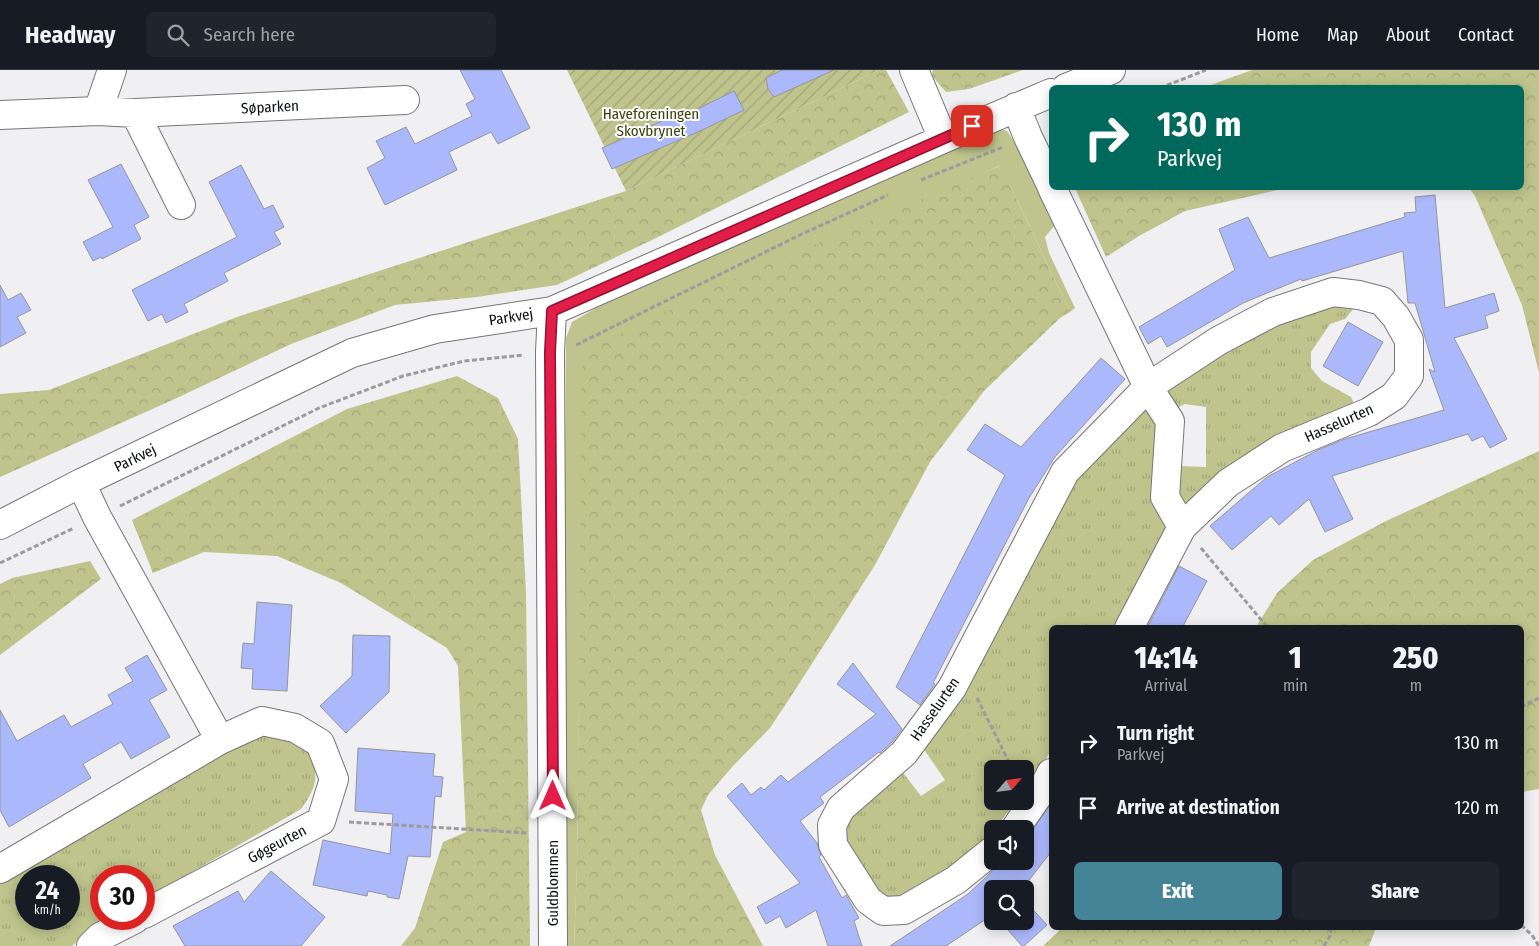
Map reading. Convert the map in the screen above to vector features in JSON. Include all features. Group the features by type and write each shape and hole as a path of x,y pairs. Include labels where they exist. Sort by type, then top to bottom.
{"street":[{"path":"98,111 112,70"},
{"path":"914,70 943,139"},
{"path":"1074,85 1111,70"},
{"name":"Parkvej","path":"0,525 82,483 352,353 435,329 552,311 1049,94"},
{"name":"Søparken","path":"0,115 98,111 136,113 405,100"},
{"path":"1016,107 1049,180"},
{"path":"136,113 181,205"},
{"path":"1054,190 1148,387 1170,421 1165,496 1182,527"},
{"name":"Hasselurten","path":"984,857 956,880 904,910 883,911 868,900 833,845 832,825 840,808 904,753 952,688 1065,472 1148,387 1218,341 1273,312 1332,292 1359,295 1382,301 1396,317 1409,340 1409,376 1394,396 1369,412 1282,448 1228,482 1182,527 1131,625"},
{"name":"Guldblommen","path":"552,311 550,352 553,946"},
{"path":"82,483 97,517 220,740"},
{"name":"Gøgeurten","path":"0,868 220,740 262,721 295,728 320,743 334,779 321,821 155,908"},
{"path":"1021,820 1049,777"},
{"path":"91,946 100,937 114,930"}],"path":[{"path":"1168,85 1206,70"},
{"path":"1182,527 1265,625"},
{"path":"960,673 972,689 1008,760"},
{"path":"1524,706 1539,698"},
{"path":"321,821 553,834"},
{"path":"1524,928 1532,935 1538,946"},
{"path":"1324,946 1330,936 1331,930"}],"green space":[{"name":"Haveforeningen Skovbrynet","path":"567,70 879,70 626,191"},
{"path":"879,70 886,70 909,112 650,241 557,285 477,297 395,305 291,344 177,398 0,477 0,394 49,390 237,317 626,191"},
{"path":"933,70 1023,70 969,89 946,92 932,76"},
{"path":"1252,70 1539,70 1539,373 1522,305 1475,196 1470,190 1524,190 1524,85 1211,85"},
{"path":"994,127 1007,131 1021,152 1056,224 1045,237 1049,253 1075,308 1070,312 1012,189 999,166 583,366 577,867 574,946 562,946 566,338 572,322 596,308 905,163"},
{"path":"1000,166 1070,312 1060,318 984,391 930,462 875,565 770,728 708,795 701,810 715,855 763,946 574,946 577,867 582,366 602,343 734,279"},
{"path":"1076,190 1277,190 1185,211 1139,236 1106,257"},
{"path":"1358,303 1345,319 1330,324 1311,352 1311,368 1322,381 1351,397 1355,407 1186,509 1179,507 1177,483 1179,466 1206,467 1206,407 1185,404 1174,409 1167,393 1168,382 1230,341 1315,307"},
{"path":"457,376 498,398 518,439 526,592 530,946 401,946 415,928 443,842 466,832 458,666 447,648 341,583 277,556 204,552 153,573 132,520 347,409"},
{"path":"1148,405 1156,411 1167,533 1119,625 1049,625 1049,754 1034,776 1034,760 984,760 984,810 1010,810 1001,820 984,820 984,840 946,876 894,901 876,894 846,846 846,824 861,804 901,770 921,796 945,780 923,748 1073,480"},
{"path":"1539,451 1539,789 1524,792 1524,625 1257,625 1277,593 1313,560 1386,521"},
{"path":"90,561 101,579 0,655 0,584 12,578"},
{"path":"266,730 302,741 312,760 315,783 301,809 155,894 155,865 90,865 91,930 72,946 0,946 0,879 15,871 15,930 80,930 80,865 25,865"},
{"path":"1060,930 1375,930 1369,946 1043,946"}],"building":[{"path":"460,70 501,70 530,128 498,144 491,132 449,152 457,170 385,205 367,168 385,158 376,141 406,127 415,144 472,116 466,104 475,99"},
{"path":"782,70 834,70 774,97 768,89 766,78"},
{"path":"734,91 744,110 612,169 602,148 689,109 691,112"},
{"path":"121,164 149,217 134,225 141,239 102,259 101,257 93,261 83,242 113,227 88,180"},
{"path":"241,165 264,209 273,205 284,227 274,232 281,244 224,273 228,281 184,304 188,312 166,323 162,314 148,321 132,290 237,237 209,182"},
{"path":"1435,195 1445,308 1494,293 1499,311 1485,316 1488,328 1454,338 1507,439 1490,448 1483,436 1472,441 1468,434 1332,476 1353,519 1325,532 1309,499 1279,525 1271,516 1232,550 1210,526 1267,477 1318,450 1345,439 1444,410 1429,369 1435,372 1415,303 1408,303 1403,251 1302,281 1301,279 1243,303 1167,347 1161,336 1148,344 1139,327 1235,270 1219,229 1248,217 1269,258 1405,217 1404,213 1416,212 1415,197"},
{"path":"0,285 8,300 21,293 31,310 17,317 26,333 0,347"},
{"path":"1348,322 1383,342 1358,386 1323,366"},
{"path":"1101,358 1125,379 1055,457 1029,498 933,683 935,684 920,705 896,687 1005,475 967,450 985,424 1021,447"},
{"path":"1179,566 1207,581 1184,625 1149,625"},
{"path":"257,602 292,605 287,691 252,689 253,669 241,668 243,643 254,644"},
{"path":"353,635 390,636 389,692 346,733 320,706 352,676"},
{"path":"147,655 167,690 149,700 170,737 131,759 121,742 83,764 91,778 9,827 0,810 0,710 17,741 64,715 71,727 113,704 108,695 133,681 125,668"},
{"path":"853,663 902,729 880,753 820,797 824,803 800,821 817,843 821,855 819,857 842,898 846,895 859,918 854,921 862,946 828,946 816,910 786,928 780,916 766,924 757,907 800,883 727,796 742,783 751,795 761,787 764,790 781,775 788,782 876,714 837,684"},
{"path":"358,748 435,754 433,776 443,777 441,797 435,796 430,857 408,856 399,899 368,891 367,896 313,885 323,840 390,854 393,814 355,811"},
{"path":"1049,807 1049,855 1029,880 984,880 984,920 946,946 890,946 968,894 993,870 1034,870 1034,828"},
{"path":"271,871 325,917 301,946 185,946 173,926 238,891 244,902"},
{"path":"1034,911 1047,925 1022,946 1008,930 1034,930"}],"route":[{"path":"553,796 550,352 552,311 972,126"}]}
